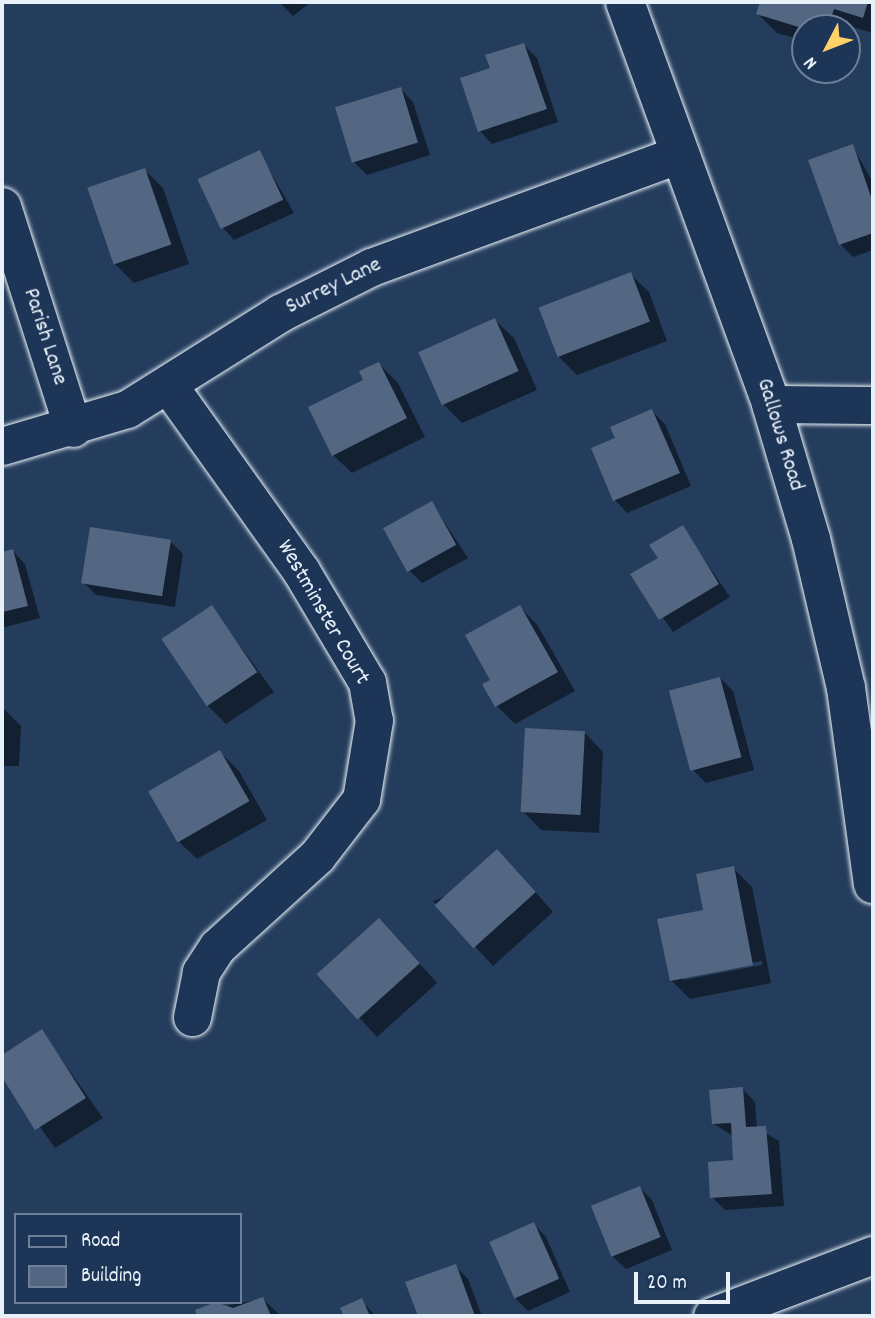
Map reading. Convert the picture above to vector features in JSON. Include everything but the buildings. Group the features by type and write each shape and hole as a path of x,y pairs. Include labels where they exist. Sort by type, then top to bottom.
{"main road":[{"name":"Gallows Road","path":"625,2 771,404 843,675 870,821 873,884"}],"street":[{"name":"Surrey Lane","path":"2,446 73,428 169,386 280,313 371,267 680,154"},
{"name":"Parish Lane","path":"2,206 73,428"},
{"name":"Westminster Court","path":"169,386 301,571 367,681 374,720 361,799 317,856 217,947 201,972 192,1017"},
{"path":"771,404 873,405"},
{"path":"712,1316 873,1255"}]}
